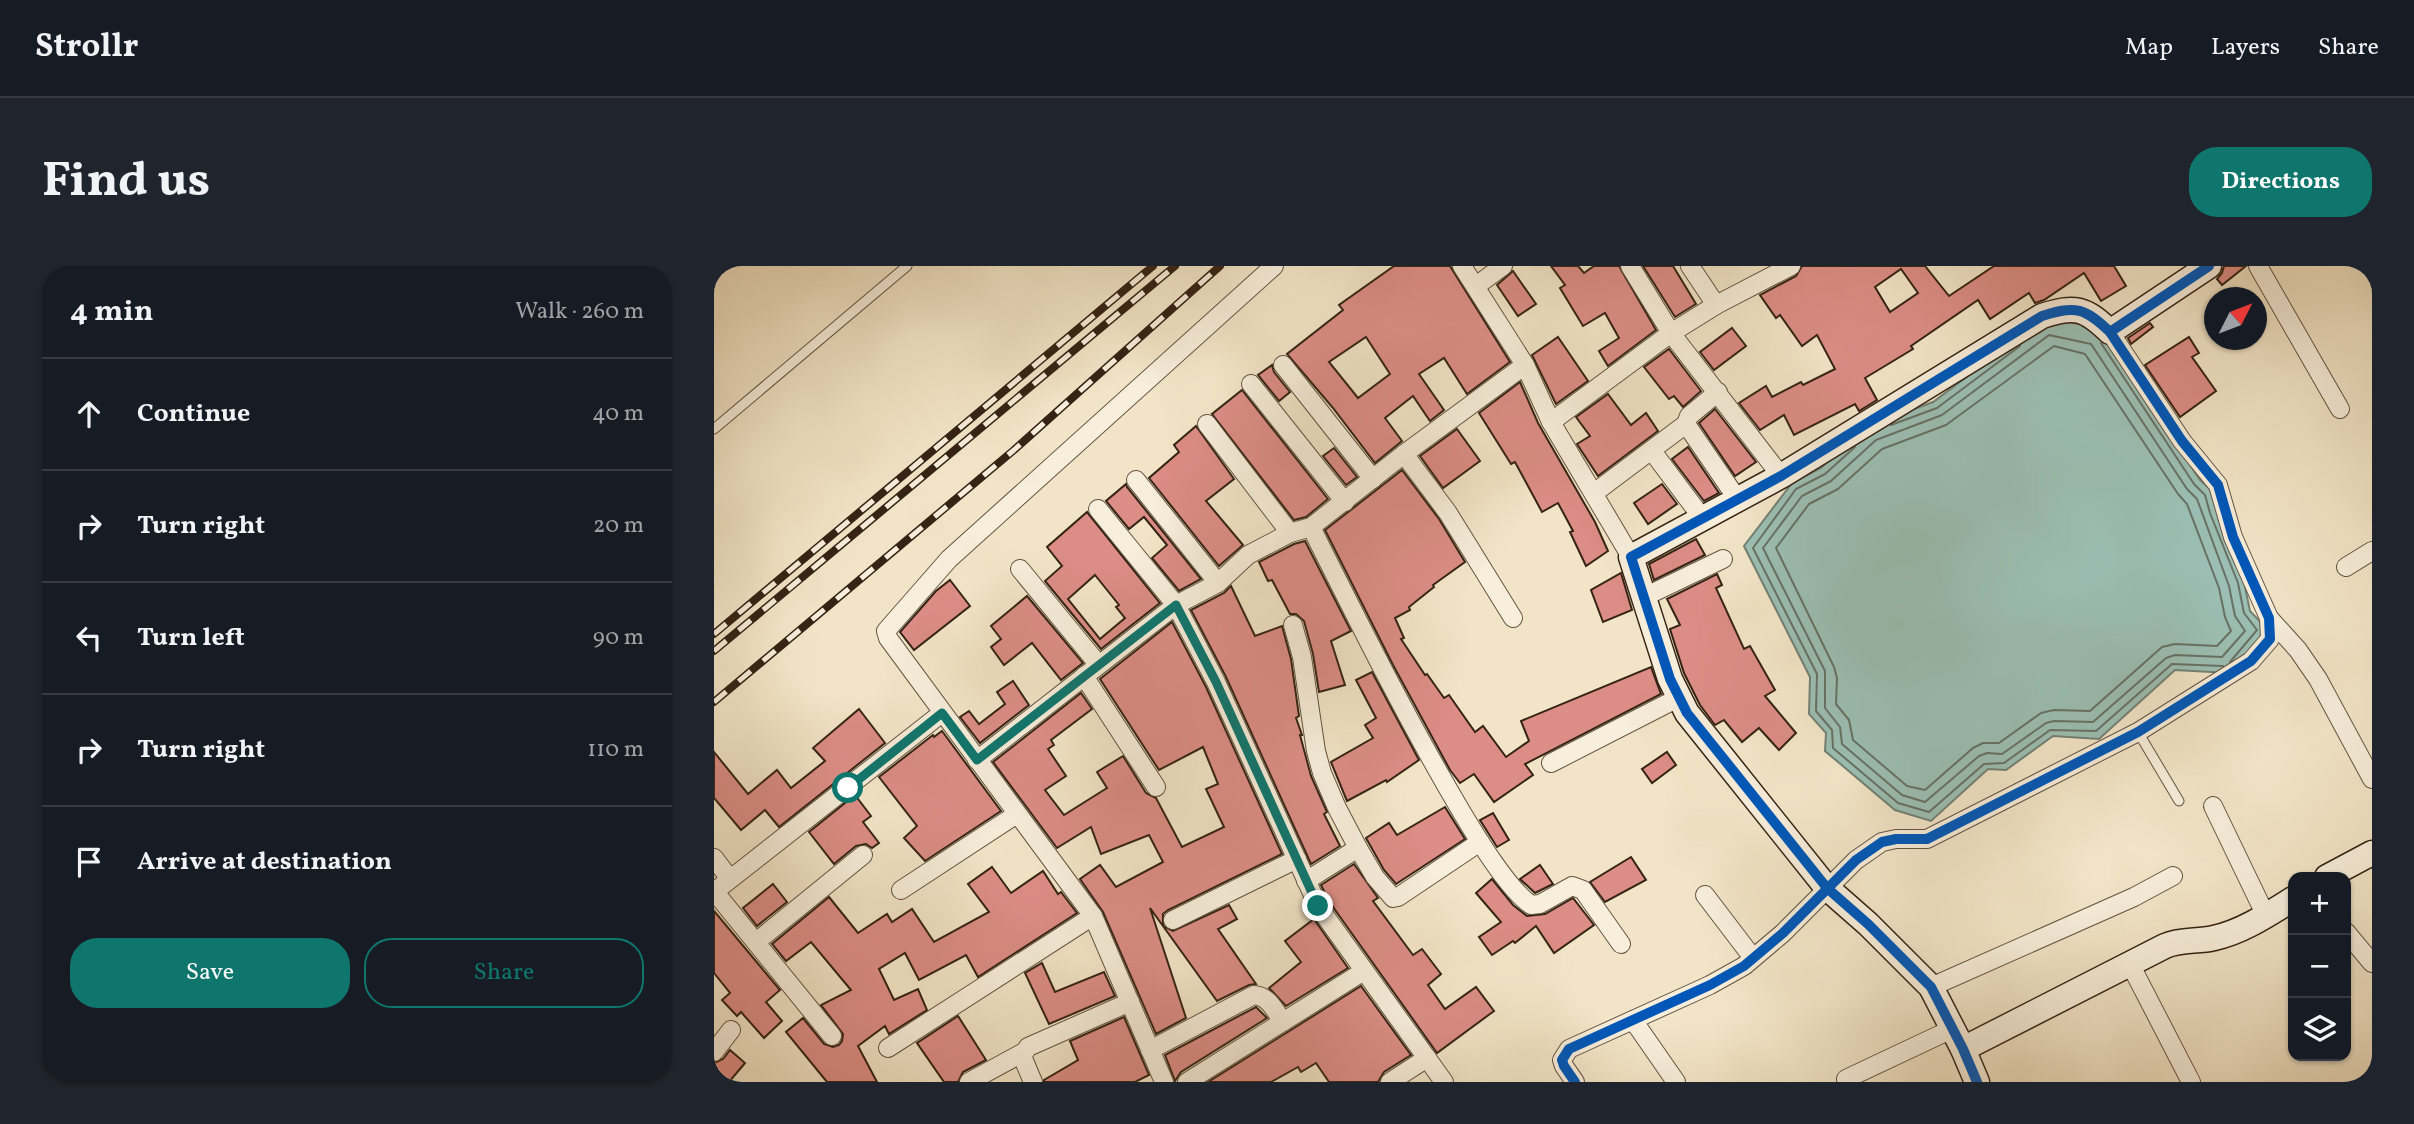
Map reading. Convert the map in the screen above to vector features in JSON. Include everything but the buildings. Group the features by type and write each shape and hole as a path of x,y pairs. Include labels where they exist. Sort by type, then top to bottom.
{"street":[{"path":"1164,1082 1093,916 888,638 887,628 949,559 1274,266"},
{"path":"1462,266 1525,365 1551,422 1631,557 1678,698 1697,727 1827,888 1868,924 1931,987 1977,1082"},
{"path":"1476,286 1503,266"},
{"path":"1630,266 1671,333 1781,476"},
{"path":"1690,266 1716,305"},
{"path":"1551,422 1671,333 1716,305 1791,266"},
{"path":"2110,332 2209,266"},
{"path":"2258,266 2340,409"},
{"path":"1631,557 1781,476 2042,316 2065,309 2078,309 2092,314 2110,332 2182,441 2218,485 2233,537 2269,618 2298,650 2318,679 2372,779"},
{"path":"1283,365 1373,479"},
{"path":"977,760 1176,605 1218,583 1248,555 1290,533 1311,527 1525,365"},
{"path":"1251,384 1345,502"},
{"path":"1594,494 1686,424 1689,416 1718,392"},
{"path":"1207,424 1290,533"},
{"path":"1686,424 1738,500"},
{"path":"1652,451 1703,519"},
{"path":"1404,454 1467,541 1513,618"},
{"path":"1136,480 1218,583"},
{"path":"1098,509 1176,605 1216,682 1318,906 1444,1082"},
{"path":"1311,527 1402,708 1480,842 1516,890 1531,905 1541,904 1572,886 1583,890 1621,944"},
{"path":"2346,567 2372,551"},
{"path":"1644,597 1723,559"},
{"path":"1020,569 1091,670 1156,788"},
{"path":"1575,1082 1564,1066 1563,1060 1569,1049 1710,985 1753,958 1783,933 1856,860 1882,842 1927,839 2138,732 2252,661 2270,639 2269,618"},
{"path":"1293,625 1307,683 1319,762 1337,808 1358,848 1375,877 1393,898 1480,842"},
{"path":"1551,763 1678,698"},
{"path":"832,1035 714,891 942,713"},
{"path":"2213,806 2266,916"},
{"path":"901,890 1017,814"},
{"path":"1306,881 1358,848"},
{"path":"2336,872 2372,853"},
{"path":"756,942 863,855"},
{"path":"714,858 730,879"},
{"path":"1173,920 1297,859"},
{"path":"1931,987 2134,897 2173,876"},
{"path":"1705,895 1753,958"},
{"path":"1846,1079 1958,1039 2175,942 2223,936 2266,916 2288,902"},
{"path":"888,1048 1093,916"},
{"path":"2349,935 2372,963"},
{"path":"2129,962 2191,1082"},
{"path":"1187,1082 1364,971"},
{"path":"1150,1049 1254,995 1269,1002 1283,1022"},
{"path":"969,1082 1035,1044 1130,1002"},
{"path":"1633,1020 1676,1082"},
{"path":"714,1052 731,1030"},
{"path":"1024,1052 1022,1056 1033,1082"},
{"path":"1390,1082 1427,1058"}],"lane":[{"path":"714,429 907,266"},
{"path":"2138,732 2179,801"}],"water":[{"path":"2047,317 2101,329 2200,480 2211,490 2244,582 2250,611 2268,630 2229,673 2175,670 2099,739 2053,736 2006,770 1988,769 1931,821 1895,810 1825,751 1826,733 1809,714 1810,677 1744,546 1792,483 1821,468 1868,426 1933,402"}],"railway":[{"path":"714,634 1153,266"},
{"path":"714,651 1175,266"},
{"path":"714,702 1014,450 1220,266"}],"cycle path":[{"path":"1977,1082 1931,987 1868,924 1827,888 1687,713 1670,679 1631,557 1781,476 2042,316 2063,310 2079,311 2094,318 2110,332 2209,266"},
{"path":"1575,1082 1562,1060 1569,1049 1710,985 1744,966 1783,933 1856,860 1882,842 1927,839 2138,732 2251,661 2270,639 2269,618 2233,537 2218,485 2182,441 2110,332"}],"route":[{"path":"848,788 942,713 977,760 1176,605 1216,682 1318,906"}]}
